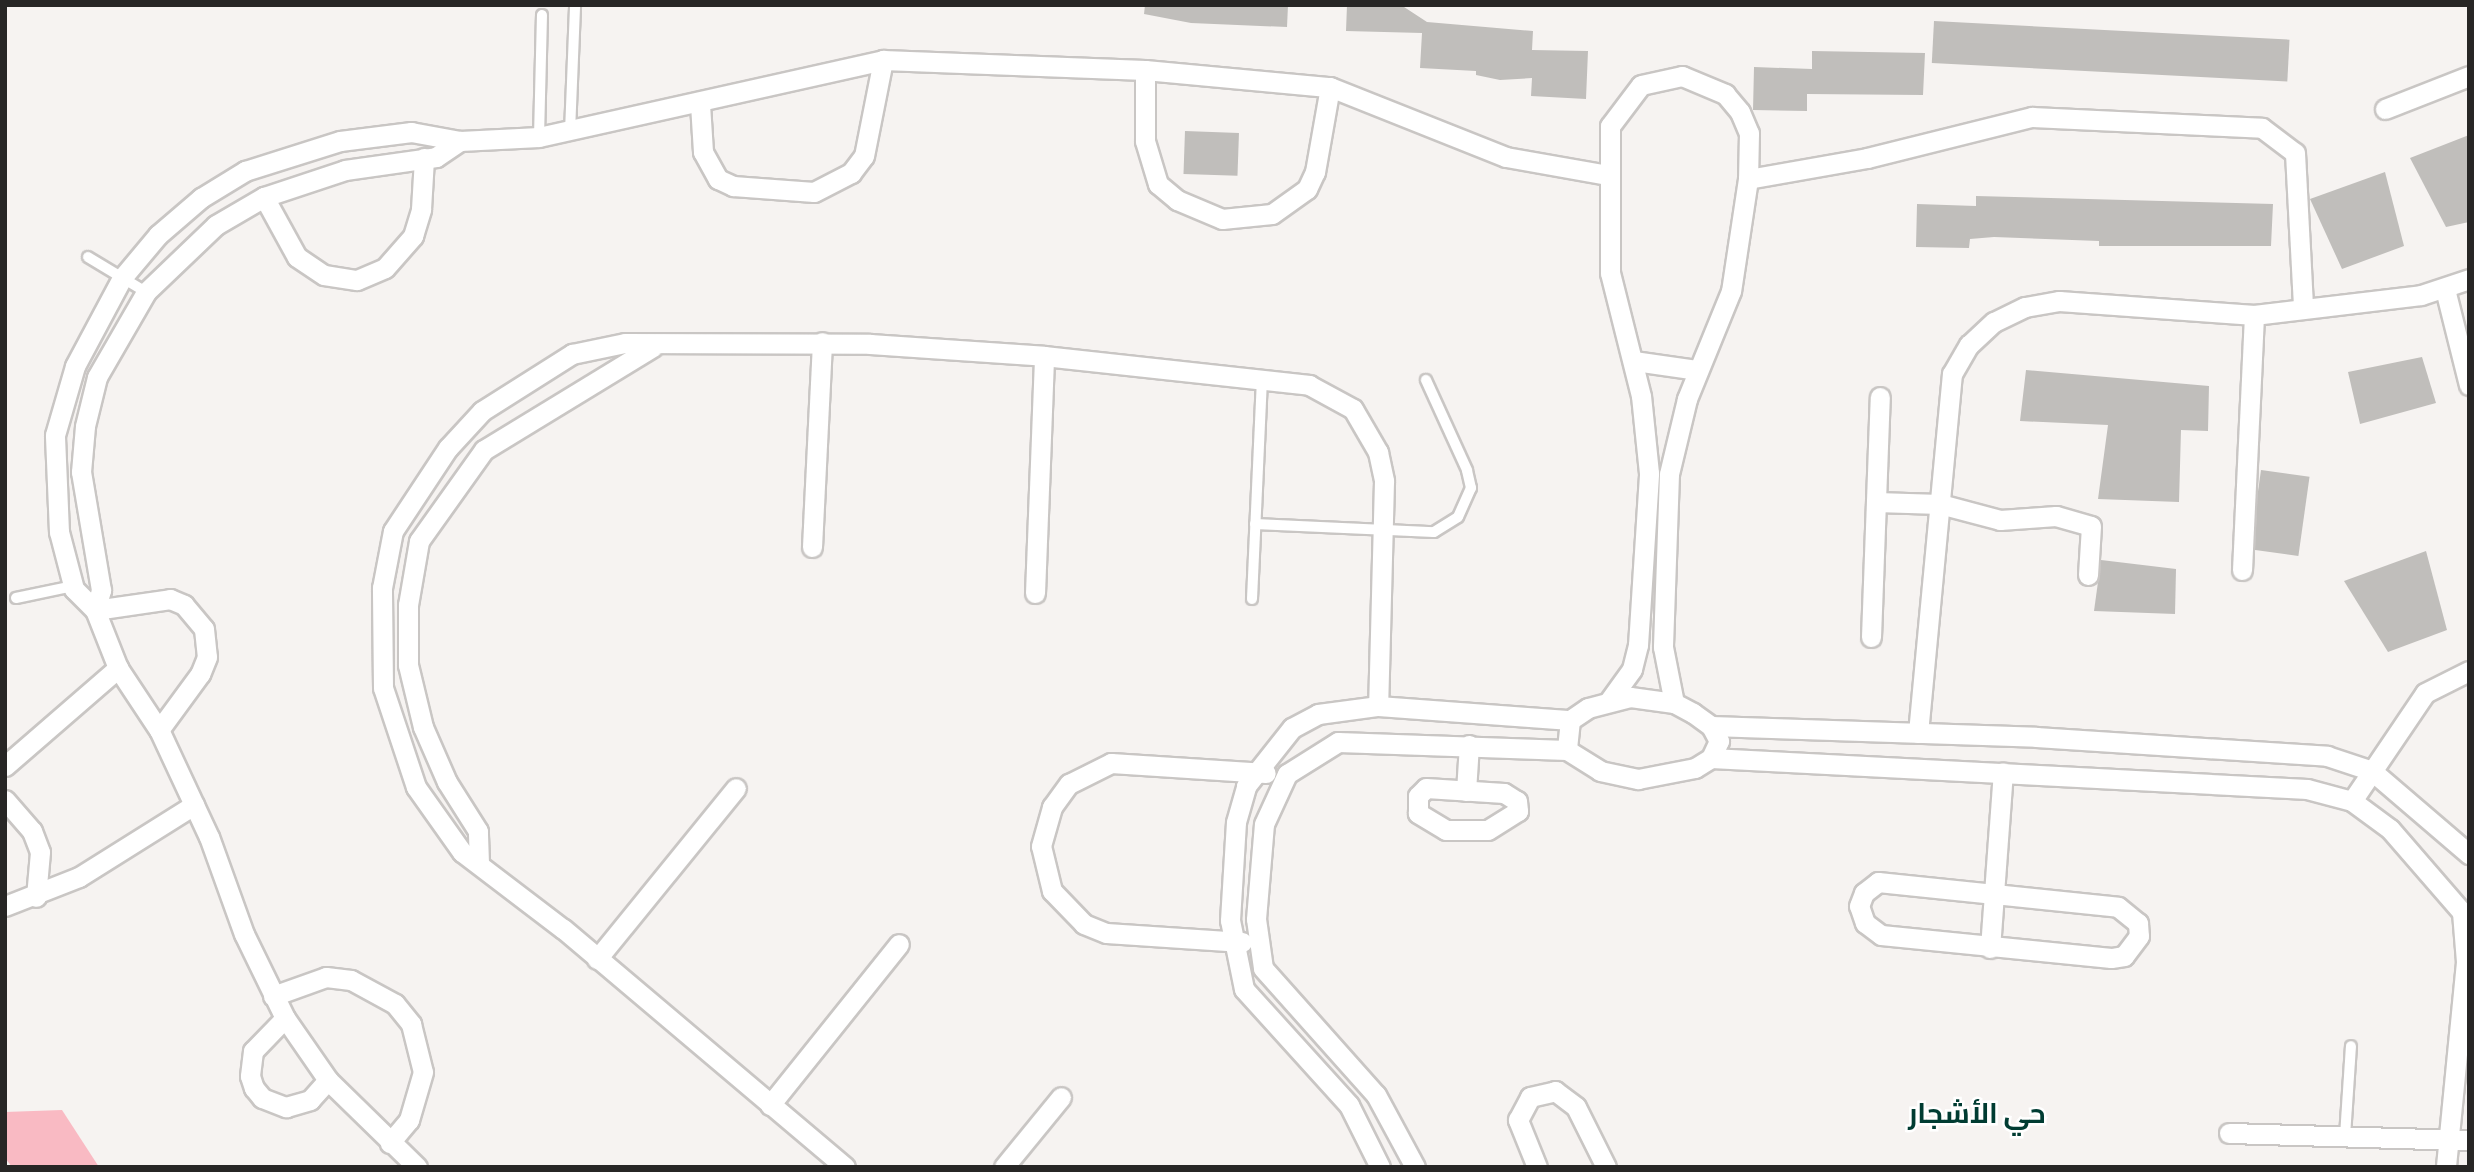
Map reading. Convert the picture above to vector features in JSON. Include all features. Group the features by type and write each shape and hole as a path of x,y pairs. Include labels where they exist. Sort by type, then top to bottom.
{"street":[{"path":"700,104 703,152 718,179 733,186 814,192 851,173 864,156 883,60"},
{"path":"417,1167 328,1080 285,1018 273,996 194,805 159,730 118,668 96,610 73,586 59,532 55,435 75,366 122,278 158,235 201,198 245,171 340,141 428,132 460,141 539,137 700,104 765,82 883,60 1145,70 1330,87 1506,157 1608,175"},
{"path":"1145,70 1145,141 1153,174 1177,201 1222,219 1272,214 1307,189 1315,172 1330,87"},
{"path":"2385,109 2469,75"},
{"path":"1609,701 1632,669 1642,621 1649,473 1634,360 1610,273 1610,126 1623,103 1641,85 1682,76 1725,94 1740,111 1749,133 1748,179 1731,291 1697,370 1675,434 1669,474 1662,616 1674,704"},
{"path":"1748,179 1867,158 2032,117 2262,128 2295,153 2303,308"},
{"path":"96,610 101,590 81,472 85,426 97,377 146,292 216,225 264,197 345,170 424,158 460,141"},
{"path":"264,197 296,257 324,275 357,280 385,268 413,236 421,209 424,158"},
{"path":"1918,733 1952,374 1969,345 1994,322 2025,307 2059,301 2255,315 2445,289 2469,279"},
{"path":"2445,289 2469,385"},
{"path":"2242,570 2255,315"},
{"path":"812,547 822,342"},
{"path":"845,1167 447,838 416,787 383,688 381,601 393,531 440,458 482,411 572,354 598,345 653,347 822,342 1044,356 1262,378 1332,394 1361,419 1378,452 1383,529 1378,706"},
{"path":"479,863 478,831 432,749 408,665 408,605 419,541 484,450 653,347"},
{"path":"1035,593 1044,356"},
{"path":"1634,360 1697,370"},
{"path":"1871,637 1880,397"},
{"path":"1876,502 1940,504 2000,520 2056,516 2091,526 2088,575"},
{"path":"393,531 419,541"},
{"path":"96,610 170,599 184,605 204,629 207,657 200,674 159,730"},
{"path":"5,766 118,668"},
{"path":"2352,801 2426,694 2469,671"},
{"path":"1380,1167 1349,1105 1252,1001 1230,941 1236,822 1255,772 1292,728 1318,714 1378,706 1570,720 1609,701 1641,698 1674,704 1711,726 1918,733 2327,756 2372,771 2469,854"},
{"path":"1567,750 1570,720"},
{"path":"1711,726 1719,741 1712,758"},
{"path":"1415,1167 1376,1095 1269,980 1257,943 1264,824 1287,774 1338,742 1567,750 1600,771 1638,779 1677,775 1712,758 2307,789 2352,801 2390,829 2462,912 2467,962 2446,1167"},
{"path":"1466,791 1469,745"},
{"path":"1257,943 1106,933 1084,924 1052,891 1041,846 1057,799 1089,771 1111,763 1287,774"},
{"path":"1990,948 2003,772"},
{"path":"597,960 736,788"},
{"path":"1426,788 1466,791 1509,794 1517,801 1516,816 1488,830 1460,832 1433,825 1416,808 1426,788"},
{"path":"5,800 32,831 40,852 36,897"},
{"path":"5,906 36,897 79,877 194,805"},
{"path":"1878,882 1994,891 2118,907 2138,923 2139,936 2124,956 2111,958 1990,948 1881,935 1865,923 1859,906 1864,893 1878,882"},
{"path":"771,1105 899,944"},
{"path":"273,996 326,977 363,984 395,1004 416,1036 423,1072 409,1120 390,1143"},
{"path":"285,1018 253,1051 250,1076 254,1088 262,1098 286,1107 310,1100 328,1080"},
{"path":"1537,1167 1518,1120 1530,1097 1555,1091 1576,1107 1606,1167"},
{"path":"1004,1167 1061,1097"},
{"path":"2229,1133 2469,1140"}],"lane":[{"path":"570,132 575,5"},
{"path":"539,137 542,15"},
{"path":"88,257 146,292"},
{"path":"1252,599 1262,378"},
{"path":"1255,524 1434,532 1458,517 1466,504 1467,470 1426,380"},
{"path":"16,598 73,586"},
{"path":"2345,1136 2351,1046"}],"shaded area":[{"path":"62,1110 99,1167 12,1167 5,1158 5,1112"}],"building":[{"path":"1145,5 1288,5 1287,27 1191,23 1144,14"},
{"path":"1347,5 1401,5 1427,22 1533,31 1532,50 1588,51 1586,99 1531,96 1532,78 1500,80 1476,75 1476,71 1420,68 1422,33 1346,31"},
{"path":"1934,21 2290,40 2287,82 1932,63"},
{"path":"1812,51 1925,53 1923,95 1807,94 1807,111 1753,110 1754,67 1812,69"},
{"path":"1185,131 1239,133 1237,176 1183,174"},
{"path":"2469,135 2469,222 2446,227 2410,158"},
{"path":"2385,172 2404,246 2342,269 2310,199"},
{"path":"1976,196 2273,204 2271,246 2099,246 2099,241 1994,237 1970,239 1969,248 1916,247 1917,204 1976,206"},
{"path":"2422,357 2436,403 2360,424 2348,372"},
{"path":"2026,370 2209,386 2208,431 2181,430 2179,502 2098,499 2108,425 2020,421"},
{"path":"2261,470 2310,477 2298,556 2250,549"},
{"path":"2426,551 2447,630 2388,652 2344,581"},
{"path":"2101,560 2176,569 2175,614 2094,611"}],"district":[{"name":"حي الأشجار","path":"1977,1112"}]}
